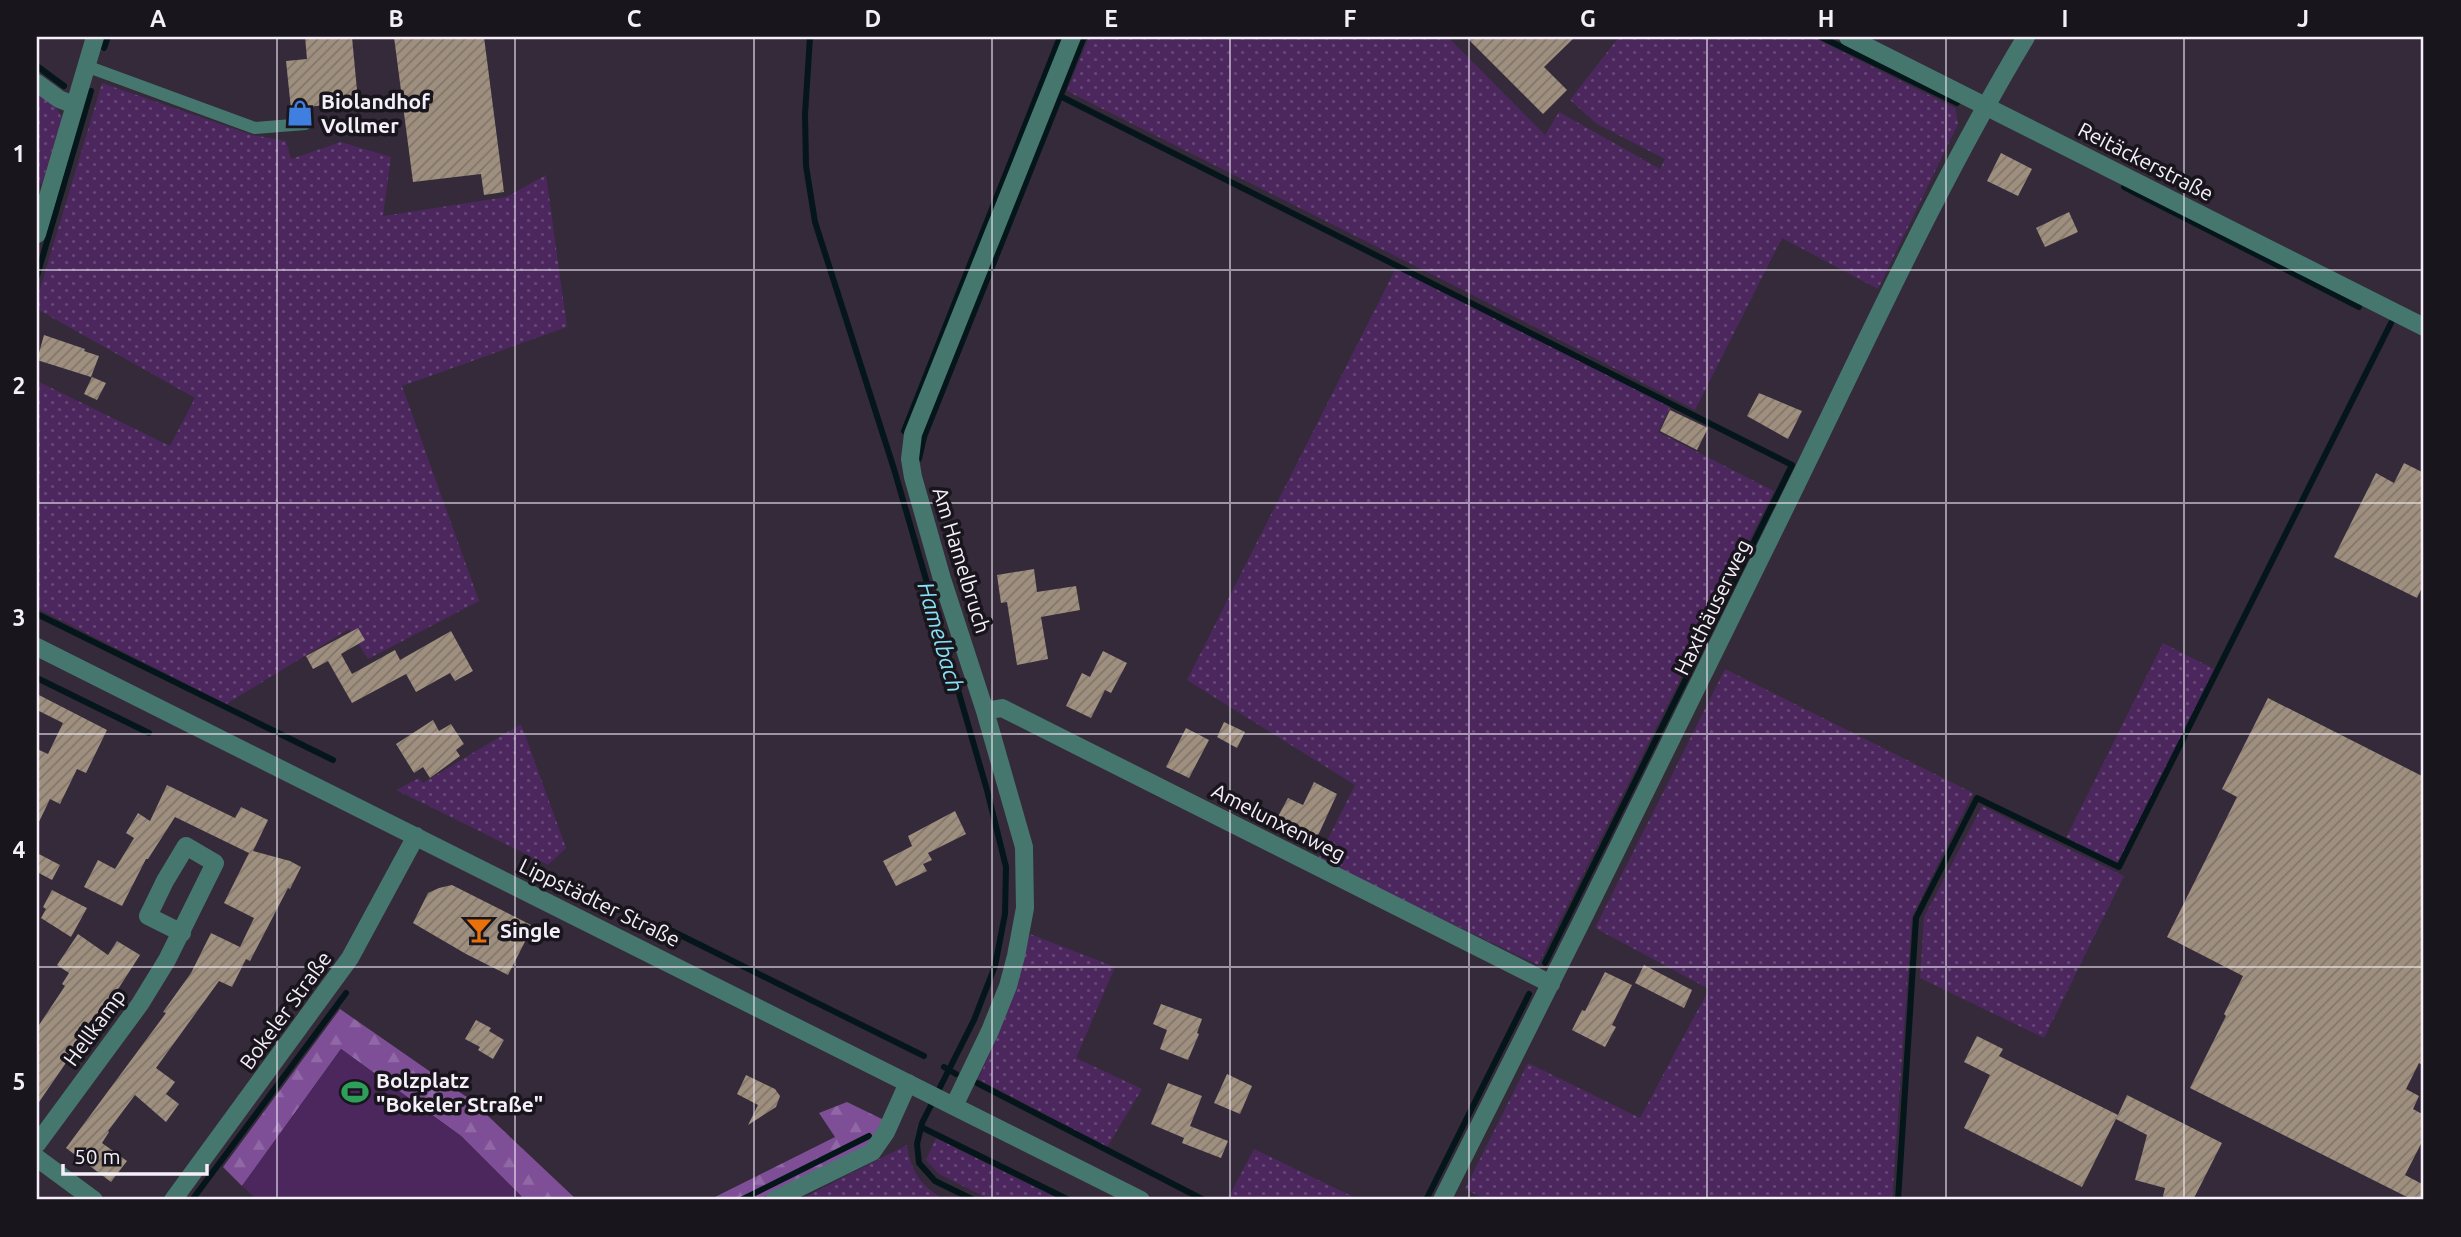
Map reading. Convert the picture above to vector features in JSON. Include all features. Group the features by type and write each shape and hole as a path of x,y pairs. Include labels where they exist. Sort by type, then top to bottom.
{"street":[{"path":"37,234 95,37"},
{"name":"Am Hamelbruch","path":"952,1105 990,1031 1007,986 1025,908 1024,847 985,711 942,579 910,460 913,434 1072,37"},
{"name":"Reitäckerstraße","path":"1848,37 2424,327"},
{"name":"Haxthäuserweg","path":"1443,1200 1985,105 2026,37"},
{"path":"37,83 59,99 74,105"},
{"name":"Lippstädter Straße","path":"37,647 1141,1200"},
{"name":"Amelunxenweg","path":"985,711 1002,708 1551,984"},
{"name":"Bokeler Straße","path":"173,1200 350,958 416,836"},
{"name":"Hellkamp","path":"37,1144 141,1004 182,933 215,863 186,846 148,916 182,933"},
{"path":"774,1200 872,1152 915,1087"},
{"path":"37,1158 94,1200"}],"lane":[{"path":"86,66 255,128 305,124"}],"shaded area":[{"path":"1089,37 1448,37 1545,135 1559,112 1660,169 1665,159 1597,124 1570,100 1619,37 1813,37 1955,108 1958,124 1878,289 1782,238 1695,410 1067,91"},
{"path":"102,83 252,135 286,141 291,159 341,142 391,157 383,216 506,197 546,175 567,327 402,386 479,601 368,659 349,629 226,704 37,608 37,381 170,446 195,398 37,309 37,299"},
{"path":"37,90 54,103 62,118 42,184 37,182"},
{"path":"1396,268 1671,406 1658,432 1774,491 1538,965 1318,859 1355,785 1187,680"},
{"path":"2163,643 2214,669 2118,863 2066,838"},
{"path":"1725,669 1973,793 1912,917 1892,1200 1487,1200 1465,1189 1528,1063 1640,1118 1709,989 1595,928"},
{"path":"521,724 566,848 548,865 396,790 419,778 423,783"},
{"path":"1982,806 2124,876 2044,1038 1920,978 1924,917"},
{"path":"1030,934 1115,967 1076,1058 1142,1089 1107,1147 978,1079 1008,1008"},
{"name":"Bolzplatz \"Bokeler Straße\"","path":"341,1049 461,1136 525,1200 257,1200 242,1186"},
{"path":"936,1138 1061,1200 991,1200 939,1174 926,1160"},
{"path":"907,1145 911,1163 919,1178 930,1190 946,1200 799,1200"},
{"path":"1254,1149 1360,1200 1227,1200"}],"green space":[{"path":"340,1009 471,1100 577,1200 525,1200 461,1136 341,1049 242,1186 223,1167"},
{"path":"847,1102 884,1120 866,1148 758,1200 709,1200 835,1137 819,1113"}],"building":[{"path":"305,37 352,37 358,101 291,109 286,61 307,59"},
{"path":"394,37 484,37 504,192 484,195 481,174 413,182"},
{"path":"1466,37 1575,37 1544,67 1567,90 1543,114"},
{"path":"2001,153 2032,169 2018,196 1987,181"},
{"path":"2069,212 2078,232 2045,247 2036,228"},
{"path":"44,335 99,356 91,377 37,360"},
{"path":"92,377 106,383 97,400 84,394"},
{"path":"1759,393 1802,411 1788,439 1747,416"},
{"path":"1670,410 1708,428 1697,450 1660,431"},
{"path":"2404,463 2424,473 2424,583 2417,598 2334,557 2376,473 2394,483"},
{"path":"1034,569 1037,592 1076,586 1080,610 1041,617 1048,659 1017,665 1007,602 1001,603 997,575"},
{"path":"358,628 365,640 341,654 352,674 395,650 400,660 451,631 473,671 455,681 450,673 416,692 406,674 352,703 328,661 313,669 306,656"},
{"path":"1103,651 1127,663 1111,693 1105,690 1091,718 1066,706 1082,673 1090,677"},
{"path":"37,694 107,730 86,773 77,769 60,804 50,799 37,826 37,749 48,754 63,723 37,710"},
{"path":"2268,698 2424,777 2424,1066 2419,1063 2406,1089 2419,1096 2413,1109 2424,1115 2424,1138 2405,1175 2424,1185 2424,1200 2413,1200 2190,1088 2243,976 2167,937 2237,797 2222,789"},
{"path":"433,720 439,731 451,724 464,744 456,750 460,756 430,778 423,767 414,773 396,744"},
{"path":"1224,722 1245,732 1237,748 1217,737"},
{"path":"1186,728 1209,740 1189,778 1166,767"},
{"path":"1314,782 1337,794 1315,842 1275,822 1288,798 1303,805"},
{"path":"167,785 235,818 241,807 268,820 253,851 290,861 301,867 250,961 246,959 232,987 219,981 156,1068 175,1082 166,1094 179,1104 166,1122 135,1095 108,1131 102,1143 127,1161 111,1182 66,1148 166,1013 163,1012 191,973 211,933 240,947 254,918 224,903 249,853 175,817 146,859 122,906 84,887 98,860 115,869 134,838 126,833 138,813 150,821"},
{"path":"955,811 966,834 928,853 932,860 923,864 927,871 896,886 883,861 912,846 908,836"},
{"path":"37,853 60,865 52,880 37,872"},
{"name":"Single","path":"452,885 533,926 508,975 413,923 428,893"},
{"path":"52,890 87,908 71,937 41,918 46,909 43,907"},
{"path":"78,934 108,955 117,941 140,955 75,1056 72,1054 37,1105 37,1028 65,986 62,984 69,973 57,965"},
{"path":"1644,965 1692,990 1684,1008 1635,983"},
{"path":"1605,972 1632,985 1612,1025 1616,1027 1605,1047 1572,1030"},
{"path":"1161,1004 1202,1019 1188,1060 1160,1049 1167,1030 1153,1024"},
{"path":"476,1020 491,1028 489,1031 504,1040 493,1059 478,1050 480,1047 465,1039"},
{"path":"1977,1036 2003,1049 1999,1056 2118,1115 2127,1095 2222,1143 2193,1200 2162,1200 2165,1188 2135,1180 2147,1135 2116,1119 2082,1187 1964,1128 1990,1075 1964,1062"},
{"path":"1227,1074 1252,1086 1240,1114 1214,1103"},
{"path":"746,1075 775,1089 780,1096 776,1107 748,1125 758,1105 737,1094"},
{"path":"1168,1083 1202,1096 1190,1126 1228,1141 1221,1158 1182,1143 1184,1138 1151,1124"}],"waterway":[{"path":"104,48 108,37"},
{"name":"Hamelbach","path":"810,37 805,114 806,166 815,222 894,469 987,790 1006,867 1005,914 995,966 974,1020 922,1123 917,1144 919,1163 935,1181 974,1200"},
{"path":"904,431 1060,37"},
{"path":"919,459 924,437 1084,37"},
{"path":"1821,37 1957,103"},
{"path":"37,66 64,86"},
{"path":"37,276 91,91"},
{"path":"1060,96 1792,465 1545,963"},
{"path":"2124,187 2359,307"},
{"path":"1898,1200 1916,918 1977,798 2119,867 2391,323"},
{"path":"37,614 333,760"},
{"path":"37,678 149,733"},
{"path":"660,925 924,1056"},
{"path":"192,1200 346,993"},
{"path":"1426,1200 1529,994"},
{"name":"Hamelbach","path":"944,1067 956,1074"},
{"path":"977,1083 1204,1200"},
{"path":"921,1127 1069,1200"},
{"path":"741,1200 869,1136"}],"place":[{"name":"Biolandhof Vollmer","path":"300,113"},
{"name":"Single","path":"479,930"},
{"name":"Bolzplatz \"Bokeler Straße\"","path":"355,1092"}]}
